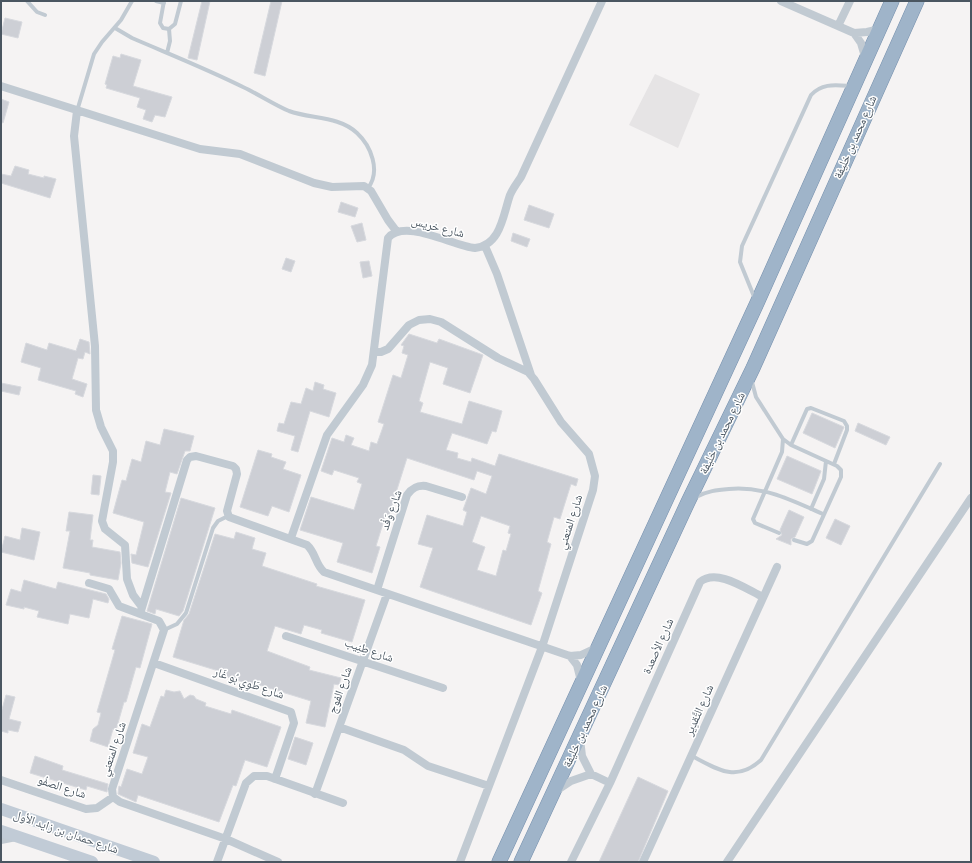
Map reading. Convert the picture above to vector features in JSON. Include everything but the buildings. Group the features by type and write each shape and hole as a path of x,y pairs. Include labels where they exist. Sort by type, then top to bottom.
{"highway":[{"name":"شارع محمد بن خليفة","path":"499,862 581,681 757,303 892,1"},
{"name":"شارع محمد بن خليفة","path":"522,862 688,502 753,368 916,1"}],"main road":[{"name":"شارع حمدان بن زايد الأول","path":"1,809 154,862"},
{"name":"شارع حمدان بن زايد الأول","path":"1,831 92,862"}],"street":[{"path":"485,246 496,236 511,194 521,176 602,1"},
{"path":"781,1 854,34 861,43 866,60"},
{"path":"838,26 850,1"},
{"path":"854,34 880,29"},
{"path":"1,86 200,149 240,154 318,184 341,187 359,185 368,188 374,194 384,214 397,232"},
{"path":"77,111 74,136 95,346 95,402 98,418 113,451 102,521 105,529 125,545 128,579 133,595 141,610"},
{"name":"شارع خريس","path":"291,538 324,442 331,429 366,380 374,352 386,242 390,235 397,232 417,232 470,248 485,246"},
{"name":"شارع المتعني","path":"460,862 542,647 593,490 595,476 589,454 552,411 531,375 499,281 485,246"},
{"path":"374,352 382,352 388,349 409,324 419,320 430,319 441,322 498,358 531,375"},
{"path":"141,610 187,460 190,456 196,456 232,466 236,469 237,474 227,511 228,516 233,520 304,542 310,547 317,564 324,572 570,656 582,655 597,647"},
{"name":"شارع وَفْد","path":"377,590 407,495 410,490 421,486 426,486 462,497"},
{"path":"727,862 971,498"},
{"name":"شارع التَّقدِير","path":"643,862 776,568"},
{"name":"شارع الأصعدة","path":"571,862 610,783 700,582 710,576 721,577 763,597"},
{"path":"89,583 110,589 119,606 141,610 159,621 164,630"},
{"name":"شارع الفوج","path":"315,794 387,594"},
{"name":"شارع المتعني","path":"113,797 112,789 164,630"},
{"name":"شارع طِنِيب","path":"286,636 443,688"},
{"path":"570,656 577,665 581,681"},
{"name":"شارع طَوِي بُو غَار","path":"154,663 290,712 294,723 275,779"},
{"path":"339,727 404,750 428,766 490,786"},
{"path":"580,736 582,756 591,774 610,783"},
{"path":"554,793 571,781 591,774"},
{"path":"219,861 246,783 254,776 261,775 275,779 343,803"},
{"name":"شارع الصفُو","path":"1,780 86,809 97,808 113,797"},
{"path":"113,797 120,802 226,839 278,862"},
{"path":"1,840 17,836"}],"lane":[{"path":"27,1 37,12 45,15"},
{"path":"77,111 94,54 102,42 115,28 132,1"},
{"path":"156,1 164,2 160,23 163,28 169,29 175,24 181,1"},
{"path":"115,28 244,87 288,110 301,115 337,122 351,128 367,146 373,162 374,177 368,188"},
{"path":"167,53 170,41 169,29"},
{"path":"757,303 740,262 742,246 811,95 826,85 855,86"},
{"path":"753,368 753,391 784,439 791,445 840,468 841,477 810,543 807,544 794,540"},
{"path":"791,445 807,409 811,408 844,421 847,426 847,430 834,464"},
{"path":"779,533 753,521 753,516 782,452 784,439"},
{"path":"811,509 824,479 826,461"},
{"path":"691,756 720,770 735,773 750,769 761,760 940,464"},
{"path":"688,502 700,494 716,490 748,488 764,490 823,514"},
{"path":"164,630 177,624 186,613 213,528 218,521 228,516"}],"shaded area":[{"path":"655,74 700,94 678,148 629,125"}]}
